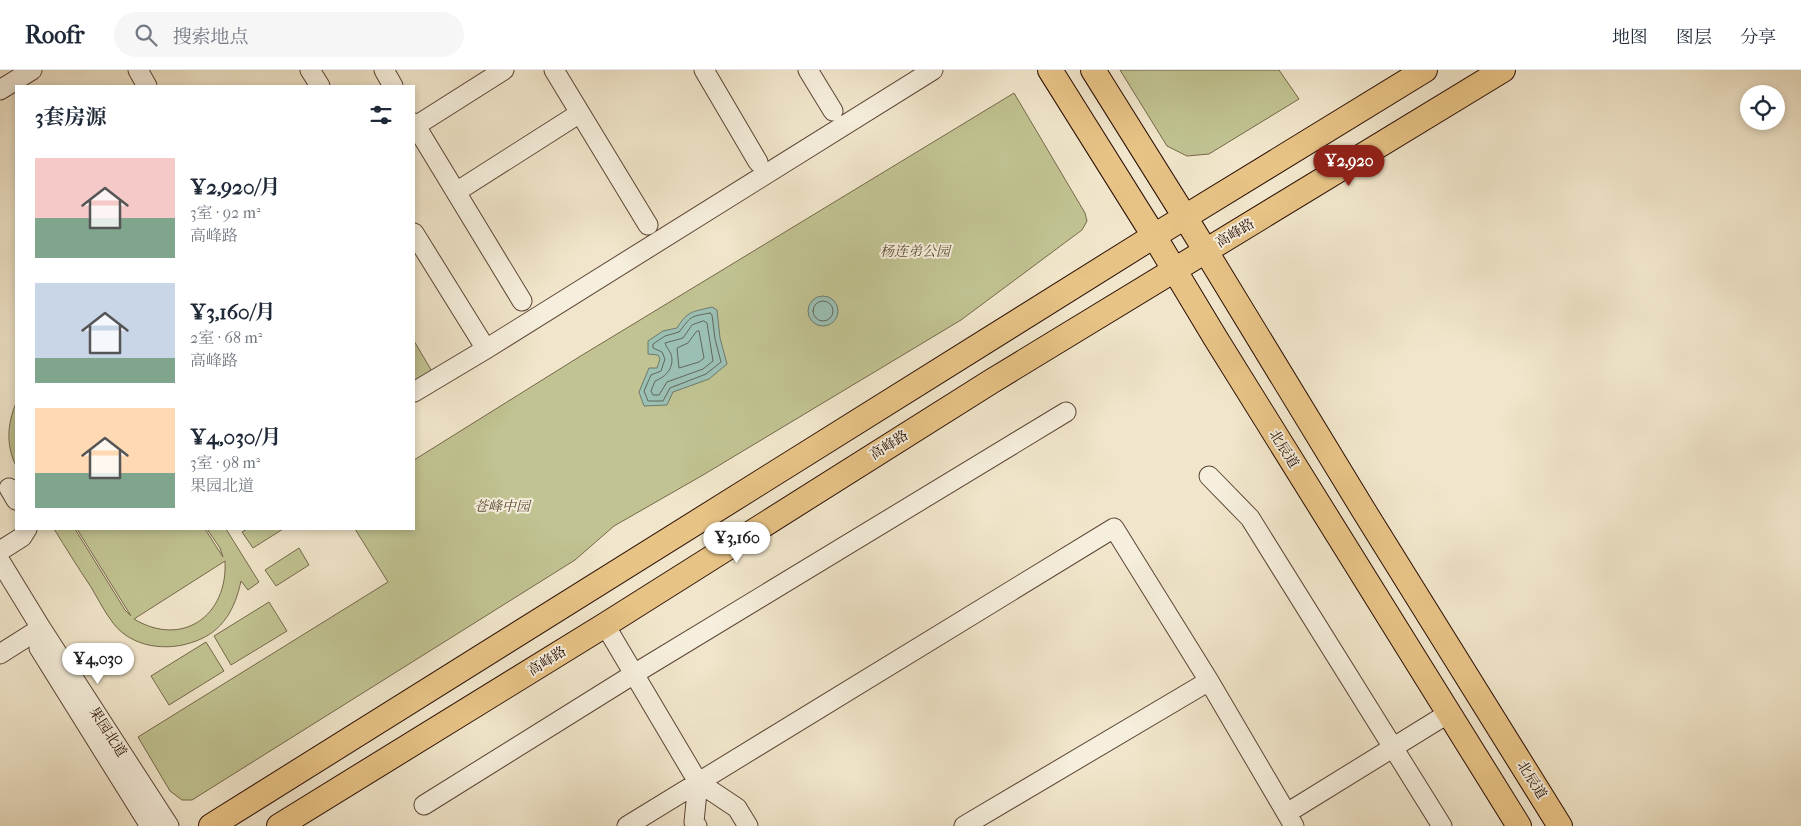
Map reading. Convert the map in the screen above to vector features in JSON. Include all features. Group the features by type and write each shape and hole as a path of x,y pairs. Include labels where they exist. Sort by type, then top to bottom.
{"main road":[{"name":"北辰道","path":"1050,70 1519,826"},
{"name":"北辰道","path":"1093,70 1185,216 1364,511 1560,826"},
{"path":"211,826 1185,216 1425,70"},
{"name":"高峰路","path":"279,826 604,625 992,381 1503,70"}],"street":[{"path":"0,90 32,70"},
{"path":"138,70 146,85"},
{"path":"310,70 319,85"},
{"path":"384,70 392,85"},
{"path":"415,124 504,70"},
{"path":"554,70 648,225"},
{"path":"704,70 758,162"},
{"path":"808,70 833,111"},
{"path":"415,391 933,70"},
{"path":"456,192 580,113"},
{"path":"415,127 522,301"},
{"path":"415,235 486,349"},
{"path":"424,805 634,674 1066,412"},
{"path":"1208,476 1250,518 1442,826"},
{"path":"627,826 1114,528 1209,681 1290,820 1394,747 1449,713"},
{"path":"0,551 22,537 27,530"},
{"name":"果园北道","path":"0,561 36,631 150,826"},
{"name":"果园北道","path":"0,586 36,631 169,826"},
{"path":"604,625 698,782 737,808 748,826"},
{"path":"0,654 36,631"},
{"path":"964,826 1209,681"},
{"path":"696,826 694,822 698,782"}],"green space":[{"path":"1120,70 1279,70 1299,99 1209,154 1187,156 1167,146"},
{"path":"1014,93 1085,213 1087,221 1082,230 961,320 703,475 614,526 575,560 192,800 182,800 170,791 138,737 388,582 356,530 415,530 415,459 579,357"},
{"path":"415,343 433,373 415,384"},
{"path":"15,406 15,463 9,443 11,419"},
{"path":"55,530 76,530 125,610 131,616 78,530 206,530 223,557 220,548 208,530 227,530 259,582 248,590 241,581 231,610 221,625 214,631 196,641 162,647 140,643 121,631 113,623","holes":["225,561 224,580 219,597 210,611 199,621 185,628 169,630 152,627 134,619"]},
{"path":"245,530 281,530 253,548 242,532"},
{"path":"299,548 309,565 276,586 265,570"},
{"path":"269,602 287,631 231,665 214,636"},
{"path":"206,642 224,671 169,705 151,676"}],"water":[{"path":"823,296 834,300 838,311 834,322 823,326 812,322 808,311 812,300"},
{"path":"712,307 717,310 720,338 727,364 709,379 673,392 667,405 644,406 639,392 649,368 657,368 660,359 658,355 648,354 648,341 663,331 677,328 684,318 691,313"}],"park label":[{"name":"杨连弟公园","path":"915,251"},
{"name":"苍峰中园","path":"502,506"}]}
